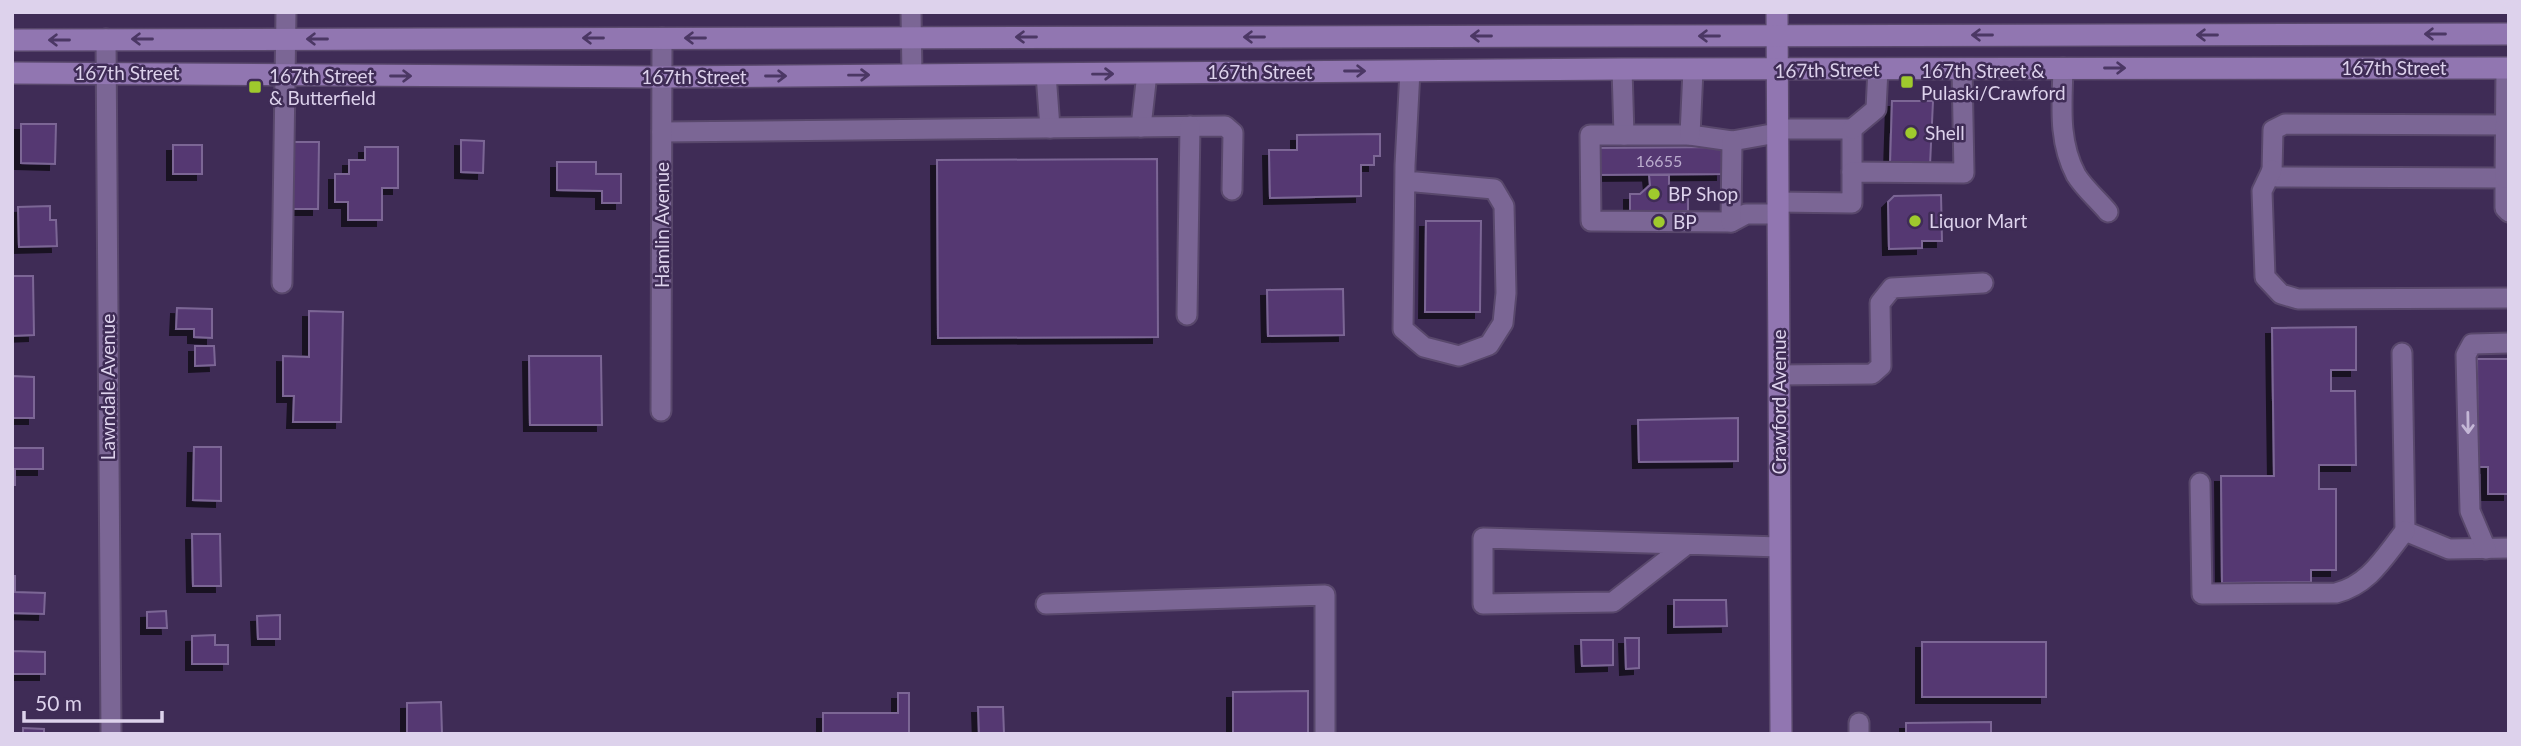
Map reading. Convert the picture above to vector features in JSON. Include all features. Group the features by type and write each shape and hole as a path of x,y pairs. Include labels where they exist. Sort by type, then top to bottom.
{"main road":[{"name":"Crawford Avenue","path":"1777,12 1781,734"},
{"name":"167th Street","path":"12,40 2509,34"},
{"name":"167th Street","path":"12,73 662,77 1622,69 2508,68"}],"street":[{"path":"282,283 286,12"},
{"path":"911,12 912,75"},
{"name":"Hamlin Avenue","path":"661,411 662,38"},
{"name":"Lawndale Avenue","path":"106,40 111,734"},
{"path":"2063,68 2061,129 2070,161 2077,176 2108,212"},
{"path":"2508,68 2505,208 2509,212"},
{"path":"1622,69 1624,135"},
{"path":"1852,129 1852,202 1778,208 1746,214 1731,222 1591,220 1590,135 1690,135 1731,141 1777,131 1852,129 1876,109 1878,69"},
{"path":"1852,172 1964,173 1962,69"},
{"path":"1690,135 1693,70"},
{"path":"1405,181 1494,189 1504,206 1506,293 1503,323 1489,345 1459,356 1424,347 1403,329 1405,181 1410,71"},
{"path":"1141,127 1147,73"},
{"path":"1046,74 1050,128"},
{"path":"2507,124 2285,124 2273,130 2272,170 2262,191 2265,278 2281,294 2298,299 2509,298"},
{"path":"1187,315 1189,126"},
{"path":"662,132 1225,126 1233,133 1232,190"},
{"path":"1731,141 1731,222"},
{"path":"2272,170 2277,177 2505,178"},
{"path":"1779,375 1872,374 1881,366 1880,303 1892,288 1983,283"},
{"path":"2486,549 2470,511 2466,355 2472,344 2509,343"},
{"path":"2200,483 2202,594 2336,593 2354,588 2371,575 2405,531 2402,353"},
{"path":"2405,531 2449,550 2509,548"},
{"path":"1686,545 1613,602 1483,604 1483,538 1780,547"},
{"path":"1046,604 1325,595 1325,734"}],"building":[{"name":"Shell","path":"1892,101 1933,101 1930,165 1890,164"},
{"path":"21,124 56,124 55,164 21,163"},
{"path":"1380,134 1380,156 1374,156 1374,165 1361,165 1361,196 1270,198 1269,150 1297,150 1297,135"},
{"path":"461,140 484,141 483,173 461,172"},
{"path":"293,142 319,142 318,209 291,209"},
{"path":"173,145 202,145 202,174 173,174"},
{"path":"365,147 398,147 398,188 382,188 382,220 348,220 348,202 335,202 335,174 349,174 349,160 365,160"},
{"name":"BP","path":"1722,147 1722,174 1596,175 1596,148"},
{"path":"1157,159 1158,337 938,338 937,160"},
{"path":"557,162 596,162 596,174 621,174 621,203 602,203 602,191 557,190"},
{"name":"BP Shop","path":"1649,175 1669,175 1669,185 1677,195 1688,195 1688,211 1641,214 1641,211 1630,211 1630,194 1640,194 1650,185"},
{"name":"Liquor Mart","path":"1941,195 1942,241 1922,241 1922,248 1889,249 1888,202 1894,196"},
{"path":"50,206 50,220 56,220 57,246 19,247 18,207"},
{"path":"1426,221 1481,221 1480,312 1425,312"},
{"path":"12,276 33,276 34,335 12,336"},
{"path":"1343,289 1344,335 1268,336 1267,290"},
{"path":"177,308 212,309 212,338 194,337 194,329 176,329"},
{"path":"309,311 343,312 341,422 293,422 294,396 283,396 283,356 309,357"},
{"path":"2356,327 2356,370 2331,370 2331,391 2355,391 2356,465 2319,465 2319,489 2336,489 2336,570 2311,570 2311,582 2222,583 2221,476 2274,476 2272,328"},
{"path":"195,346 214,346 215,365 195,366"},
{"path":"529,356 601,356 602,425 530,425"},
{"path":"2477,359 2509,359 2509,494 2488,494 2488,467 2478,467"},
{"path":"12,376 34,377 34,418 12,418"},
{"path":"1738,418 1738,461 1639,462 1638,420"},
{"path":"194,447 221,447 221,501 193,500"},
{"path":"12,448 43,448 43,469 15,469 15,485 12,485"},
{"path":"192,534 220,534 221,586 193,586"},
{"path":"12,576 15,576 15,592 45,593 44,614 12,613"},
{"path":"1674,600 1726,600 1727,626 1674,627"},
{"path":"166,611 167,628 147,628 147,612"},
{"path":"280,615 280,639 258,639 257,616"},
{"path":"215,635 215,645 228,645 228,664 192,664 192,636"},
{"path":"12,637 13,651 45,652 45,674 12,674"},
{"path":"1625,638 1639,638 1639,668 1626,669"},
{"path":"1581,640 1613,640 1613,665 1582,666"},
{"path":"1922,642 2046,642 2046,697 1922,697"},
{"path":"1308,691 1308,734 1233,734 1233,692"},
{"path":"898,693 909,693 909,734 823,734 823,713 898,713"},
{"path":"441,702 442,734 407,734 407,703"},
{"path":"978,707 1003,707 1004,734 979,734"},
{"path":"1991,722 1991,734 1906,734 1906,723"},
{"path":"23,728 44,729 44,734 23,734"}],"place":[{"name":"167th Street & Pulaski/Crawford","path":"1907,82"},
{"name":"167th Street & Butterfield","path":"255,87"},
{"name":"Shell","path":"1911,133"},
{"name":"BP Shop","path":"1654,194"},
{"name":"Liquor Mart","path":"1915,221"},
{"name":"BP","path":"1659,222"}]}
